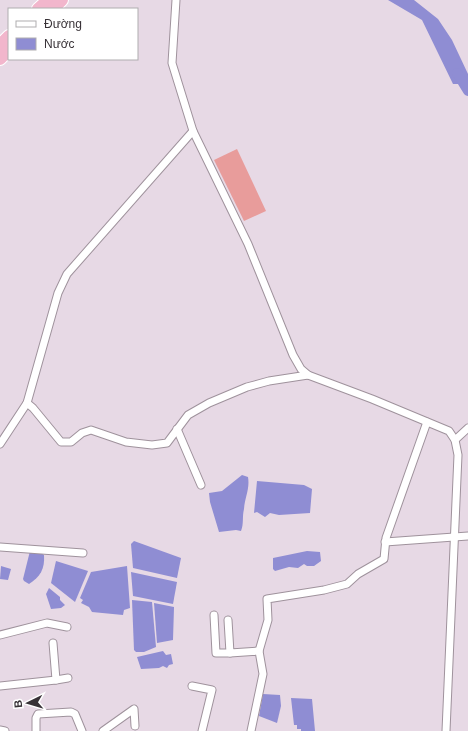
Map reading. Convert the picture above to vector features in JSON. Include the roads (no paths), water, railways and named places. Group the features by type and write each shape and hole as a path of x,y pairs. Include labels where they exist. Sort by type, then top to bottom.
{"highway":[{"path":"39,8 48,0"},
{"path":"54,8 62,0"},
{"path":"0,45 8,37"},
{"path":"0,59 8,51"}],"street":[{"path":"176,0 172,63 193,130 248,244 296,363 308,375 372,399 449,431 455,440 458,455 446,731"},
{"path":"0,444 27,403 58,293 67,274 193,130"},
{"path":"27,403 34,408 58,440 64,443 71,442 82,433 91,430 126,442 152,446 170,441 188,415 232,393 269,381 308,375"},
{"path":"251,731 263,674 259,651 268,620 267,599 324,590 347,584 358,574 384,559 386,542 427,422"},
{"path":"455,440 468,428"},
{"path":"177,429 200,485"},
{"path":"386,542 468,536"},
{"path":"0,547 83,553"},
{"path":"214,615 216,653 259,651"},
{"path":"228,620 230,653"},
{"path":"0,635 47,623 67,627"},
{"path":"52,643 56,680"},
{"path":"0,686 68,678"},
{"path":"192,686 212,690 202,731"},
{"path":"103,731 134,709 135,726"},
{"path":"36,731 36,718 38,714 71,712 75,714 82,731"},
{"path":"0,730 5,731"}],"water":[{"path":"388,0 414,0 438,19 452,40 468,74 468,84 453,84 422,20"},
{"path":"242,475 248,477 248,489 241,531 236,530 219,532 210,502 209,493 222,491"},
{"path":"257,481 304,485 312,489 310,513 279,515 270,513 265,517 257,512 254,513"},
{"path":"134,541 181,558 177,578 133,568 131,544"},
{"path":"30,551 44,555 44,564 39,575 29,584 23,579"},
{"path":"307,551 320,552 321,561 314,566 307,566 304,564 298,568 289,567 275,571 273,569 273,558"},
{"path":"56,561 88,571 75,602 51,583"},
{"path":"1,566 11,569 8,580 0,579"},
{"path":"127,566 130,608 124,610 123,615 92,612 89,607 81,603 83,600 80,598 91,572"},
{"path":"131,572 177,582 173,604 133,596"},
{"path":"49,588 60,597 60,600 65,605 61,608 51,609 46,594"},
{"path":"132,600 152,602 156,647 144,652 136,652 134,650"},
{"path":"154,603 174,607 173,640 157,643"},
{"path":"163,651 166,655 171,654 173,664 169,665 167,668 163,666 159,668 141,669 137,657"},
{"path":"263,694 280,695 281,706 277,723 259,716"},
{"path":"291,698 312,699 315,731 301,731 301,729 297,729 297,725 294,725"}],"waterway":[{"path":"457,73 468,91"}]}
